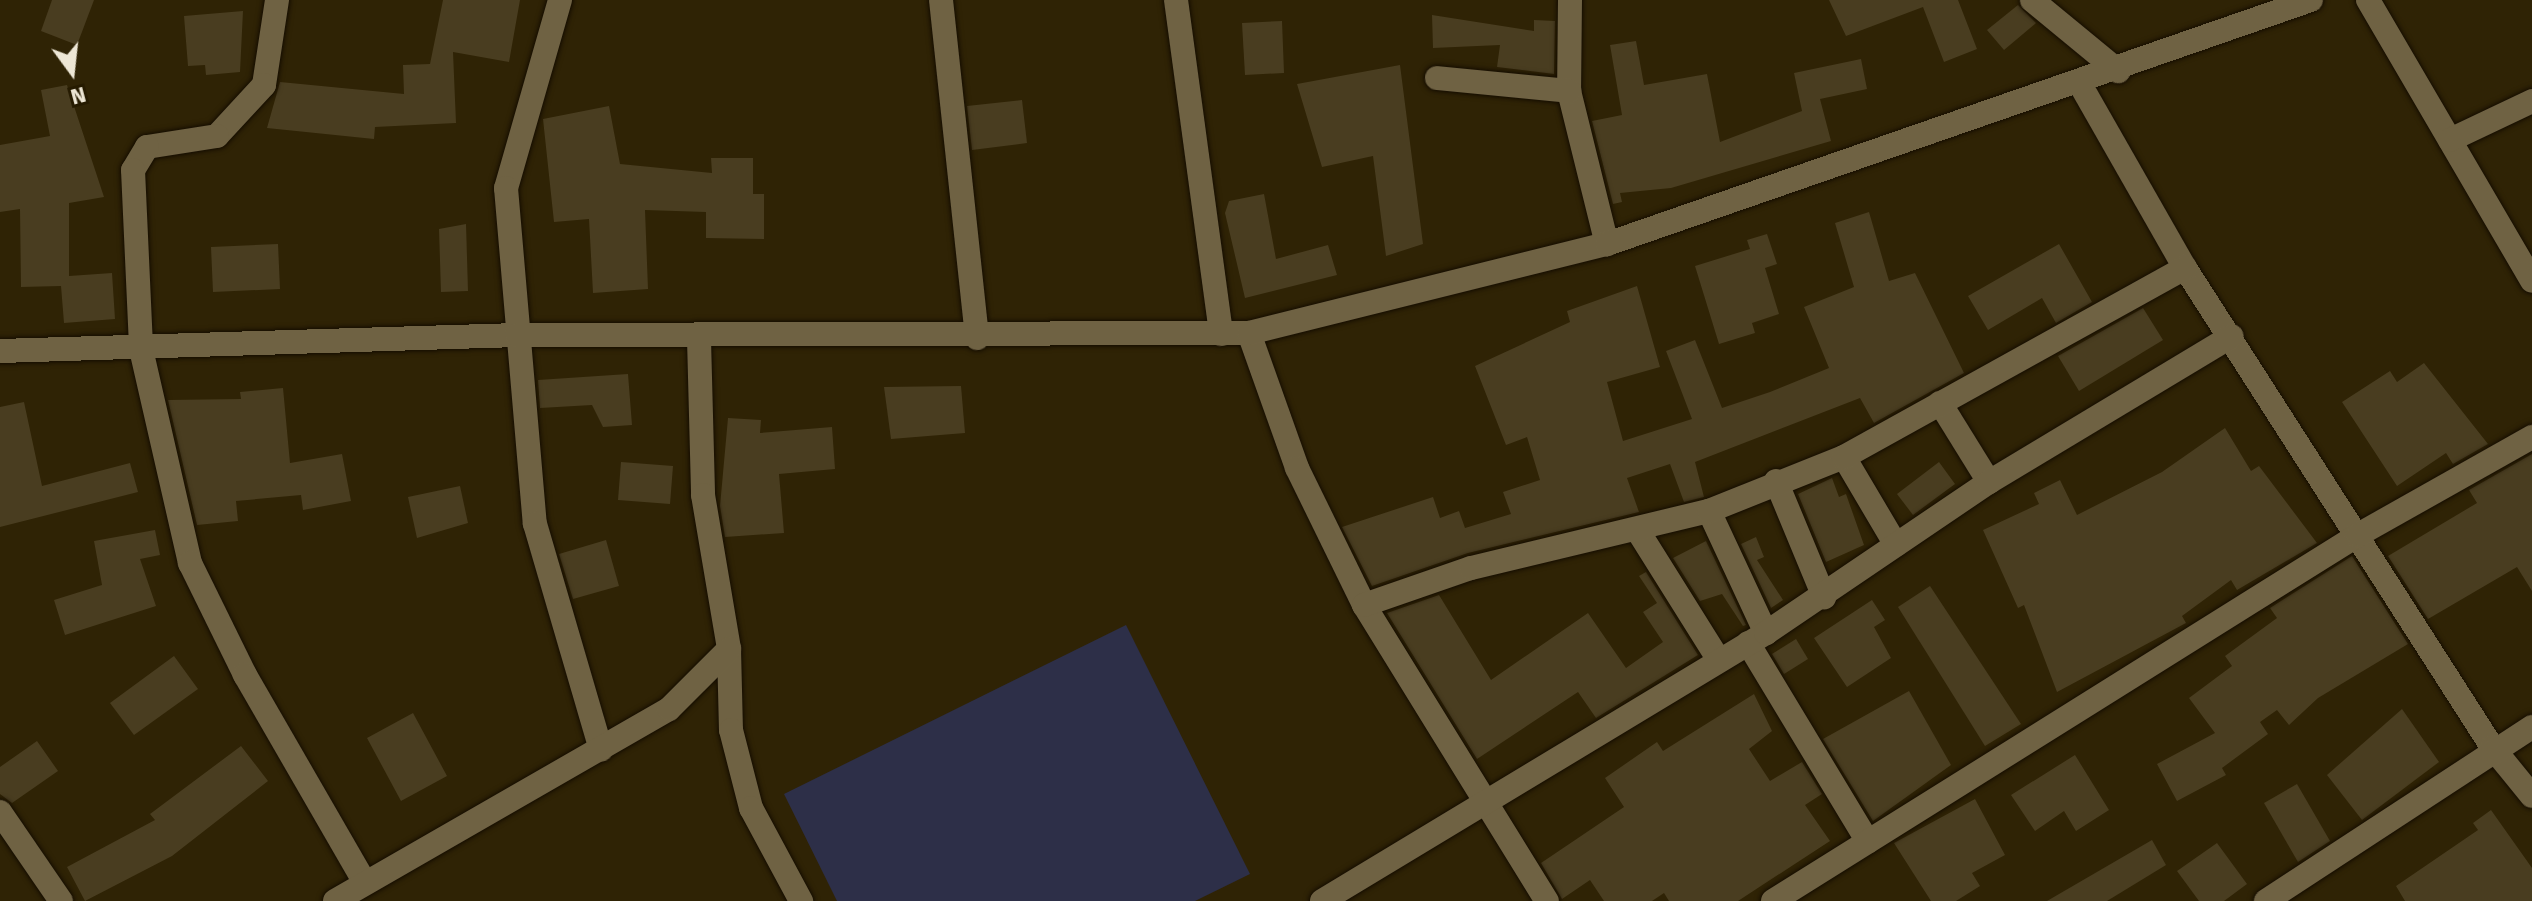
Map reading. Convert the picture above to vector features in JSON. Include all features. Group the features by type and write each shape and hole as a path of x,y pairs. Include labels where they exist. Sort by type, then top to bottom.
{"street":[{"path":"277,0 264,85 217,136 147,147 133,170 141,349 190,563 245,675 365,883"},
{"path":"560,0 506,188 535,524 601,750"},
{"path":"941,0 977,338"},
{"path":"1176,0 1221,334"},
{"path":"1570,0 1569,91 1607,244"},
{"path":"2032,0 2118,71"},
{"path":"0,351 517,335 699,339 1249,333 1607,244 2118,71 2311,0"},
{"path":"2368,0 2532,281"},
{"path":"1437,78 1569,91"},
{"path":"2080,84 2185,268 2232,336 2492,747 2532,796"},
{"path":"2450,140 2532,101"},
{"path":"1364,605 1471,568 1638,531 1709,511 1776,481 1844,457 2185,268"},
{"path":"1249,333 1297,468 1364,605 1482,801 1547,901"},
{"path":"1322,901 1482,801 1824,597 1989,482 2232,336"},
{"path":"699,339 703,495 729,649 731,730 751,808 801,901"},
{"path":"1940,403 1989,482"},
{"path":"1773,901 2358,535 2532,437"},
{"path":"1844,457 1896,545"},
{"path":"1776,481 1824,597"},
{"path":"1709,511 1757,638 1868,842"},
{"path":"1638,531 1719,660"},
{"path":"335,901 669,709 729,649"},
{"path":"2266,901 2492,747 2532,727"},
{"path":"0,812 61,901"}],"shaded area":[{"path":"1126,625 1250,874 1195,901 837,901 784,794"}],"building":[{"path":"52,0 94,0 77,45 41,31"},
{"path":"443,0 520,0 509,62 453,52 456,123 375,127 374,139 267,128 280,82 404,94 403,65 430,64"},
{"path":"1829,0 1958,0 1977,49 1944,62 1923,7 1846,36"},
{"path":"2018,5 2036,23 2004,50 1987,30"},
{"path":"243,11 240,72 206,75 205,65 188,66 184,16"},
{"path":"1432,15 1534,31 1534,20 1555,21 1554,74 1497,67 1500,45 1433,48"},
{"path":"1282,21 1284,73 1245,75 1242,23"},
{"path":"1636,41 1644,85 1707,74 1720,142 1802,111 1794,73 1861,59 1867,89 1820,99 1831,141 1671,188 1620,193 1622,202 1613,204 1592,121 1622,115 1610,45"},
{"path":"1400,65 1423,244 1386,256 1373,156 1322,167 1297,84"},
{"path":"67,85 104,197 69,203 69,276 112,273 115,319 64,323 61,286 21,287 20,209 0,212 0,145 50,136 41,90"},
{"path":"1022,100 1027,143 972,150 967,106"},
{"path":"609,106 620,164 712,173 711,158 753,158 753,194 764,194 764,239 706,238 706,212 645,210 648,289 593,293 589,219 554,222 543,119"},
{"path":"1264,194 1276,259 1328,245 1337,275 1245,298 1225,213 1229,201"},
{"path":"1869,212 1889,281 1915,273 1964,373 1874,423 1860,398 1695,462 1704,497 1684,502 1670,464 1627,478 1639,512 1468,553 1372,586 1342,527 1433,497 1440,518 1459,511 1465,528 1511,514 1503,492 1540,480 1527,437 1506,445 1475,366 1570,322 1567,311 1637,286 1660,367 1607,382 1623,441 1692,419 1666,351 1695,340 1722,408 1770,392 1829,368 1804,307 1854,287 1835,223"},
{"path":"466,224 468,291 441,292 439,229"},
{"path":"1767,234 1777,264 1765,268 1779,314 1752,323 1755,333 1719,344 1695,266 1750,249 1747,240"},
{"path":"278,244 280,289 213,292 211,247"},
{"path":"2059,244 2092,302 2056,323 2042,298 1988,330 1968,296"},
{"path":"2143,308 2163,340 2079,391 2058,356"},
{"path":"2424,363 2488,444 2453,464 2446,453 2397,486 2342,402 2390,371 2397,382"},
{"path":"628,374 632,425 603,427 592,405 540,408 538,380"},
{"path":"961,386 965,433 891,439 884,387"},
{"path":"283,388 290,463 342,454 351,501 303,510 301,495 236,501 238,521 197,525 168,400 241,399 240,392"},
{"path":"24,402 42,486 130,463 138,492 0,527 0,407"},
{"path":"728,418 761,420 760,433 832,427 835,469 779,474 784,533 725,537 720,506"},
{"path":"2225,428 2251,471 2259,466 2317,543 2237,590 2231,580 2182,616 2186,623 2057,692 2024,605 2018,608 1983,530 2039,504 2034,493 2060,480 2077,515 2162,472"},
{"path":"2532,454 2532,591 2517,567 2428,619 2388,556 2477,503 2469,490"},
{"path":"621,462 673,466 670,504 618,500"},
{"path":"1939,462 1955,484 1913,515 1897,494"},
{"path":"1832,478 1839,497 1846,494 1864,545 1826,562 1798,494"},
{"path":"460,486 468,523 417,538 408,497"},
{"path":"155,530 160,555 140,559 156,606 65,635 54,600 102,585 94,541"},
{"path":"1756,537 1764,557 1757,560 1783,600 1771,608 1741,544"},
{"path":"606,540 619,586 573,599 559,554"},
{"path":"1706,541 1746,625 1743,626 1722,594 1700,601 1673,558"},
{"path":"2352,556 2408,644 2318,698 2289,725 2277,710 2260,722 2268,734 2222,768 2226,775 2177,801 2157,764 2215,733 2189,698 2232,666 2225,656 2277,618 2270,608"},
{"path":"1646,572 1698,655 1596,718 1578,692 1477,759 1387,613 1439,595 1491,680 1588,613 1626,668 1663,642 1643,612 1657,603 1639,576"},
{"path":"1930,586 2021,724 1985,746 1898,607"},
{"path":"1872,600 1885,620 1874,627 1891,658 1847,687 1814,638"},
{"path":"1796,639 1808,659 1784,674 1772,654"},
{"path":"174,656 198,689 134,735 110,703"},
{"path":"1909,691 1951,765 1873,821 1823,739"},
{"path":"1754,694 1772,731 1749,749 1770,781 1802,762 1822,794 1805,805 1830,841 1738,901 1669,901 1664,893 1652,901 1604,901 1590,880 1562,899 1541,863 1624,807 1605,778 1657,742 1663,751"},
{"path":"2402,709 2439,762 2362,820 2327,775"},
{"path":"413,713 447,776 401,801 367,738"},
{"path":"37,741 58,771 12,803 0,794 0,767"},
{"path":"241,746 268,781 172,856 85,901 67,867 155,820 150,814"},
{"path":"2075,755 2109,810 2076,831 2064,811 2035,831 2011,795"},
{"path":"2297,784 2330,841 2298,862 2264,803"},
{"path":"1975,799 2005,855 1972,873 1980,886 1956,901 1931,901 1894,843"},
{"path":"2491,810 2532,868 2532,901 2405,901 2396,886 2478,830 2473,823"},
{"path":"2152,840 2166,865 2107,901 2047,901"},
{"path":"2217,843 2247,884 2224,901 2199,901 2177,871"}]}
